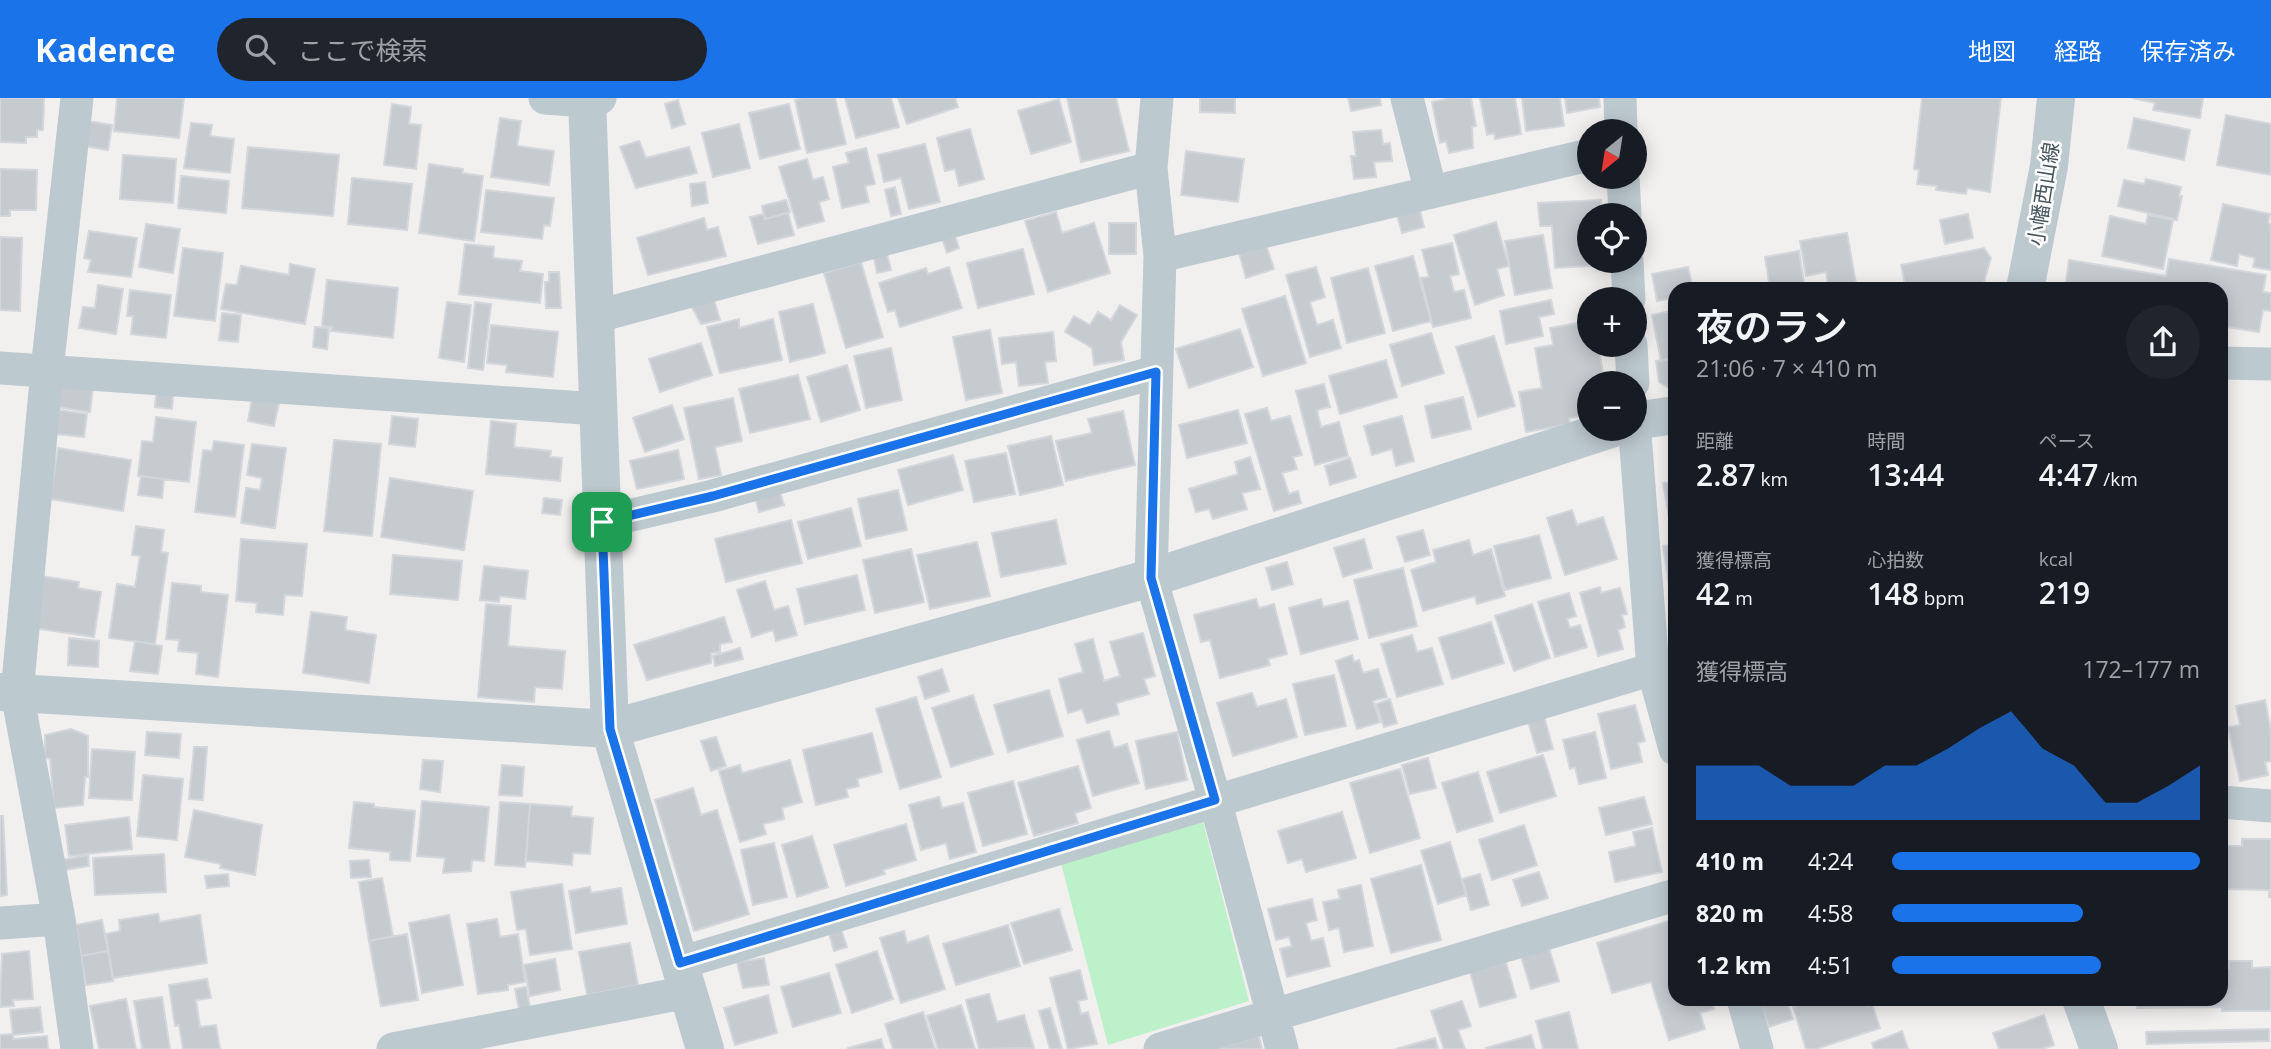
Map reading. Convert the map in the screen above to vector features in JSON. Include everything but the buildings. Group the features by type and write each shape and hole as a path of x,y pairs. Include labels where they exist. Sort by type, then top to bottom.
{"street":[{"path":"77,98 9,693 59,919 77,1049"},
{"path":"545,98 591,99 594,317 610,729 705,1049"},
{"path":"1157,98 1151,167 1160,256 1151,578 1215,800 1282,1049"},
{"path":"1407,98 1430,192"},
{"path":"1620,98 1621,119"},
{"name":"小幡西山線","path":"2026,282 2049,166 2056,98"},
{"path":"1160,256 1577,158"},
{"path":"594,317 1151,167"},
{"path":"2228,363 2271,364"},
{"path":"0,368 598,409"},
{"path":"602,522 713,496 1156,372"},
{"path":"1647,419 1668,416"},
{"path":"9,693 610,729 1151,578 1577,440"},
{"path":"1636,441 1653,669 1668,724"},
{"path":"393,1049 684,978 1215,800 1653,669"},
{"path":"2228,803 2271,806"},
{"path":"1160,1049 1668,897"},
{"path":"0,923 59,919"},
{"path":"1745,1006 1757,1049"},
{"path":"2084,1006 2099,1049"}],"green space":[{"path":"1202,818 1249,1001 1108,1045 1061,863"}],"route":[{"path":"1156,372 1151,578 1215,800 680,963 610,729 602,522 713,496 1156,372"}]}
